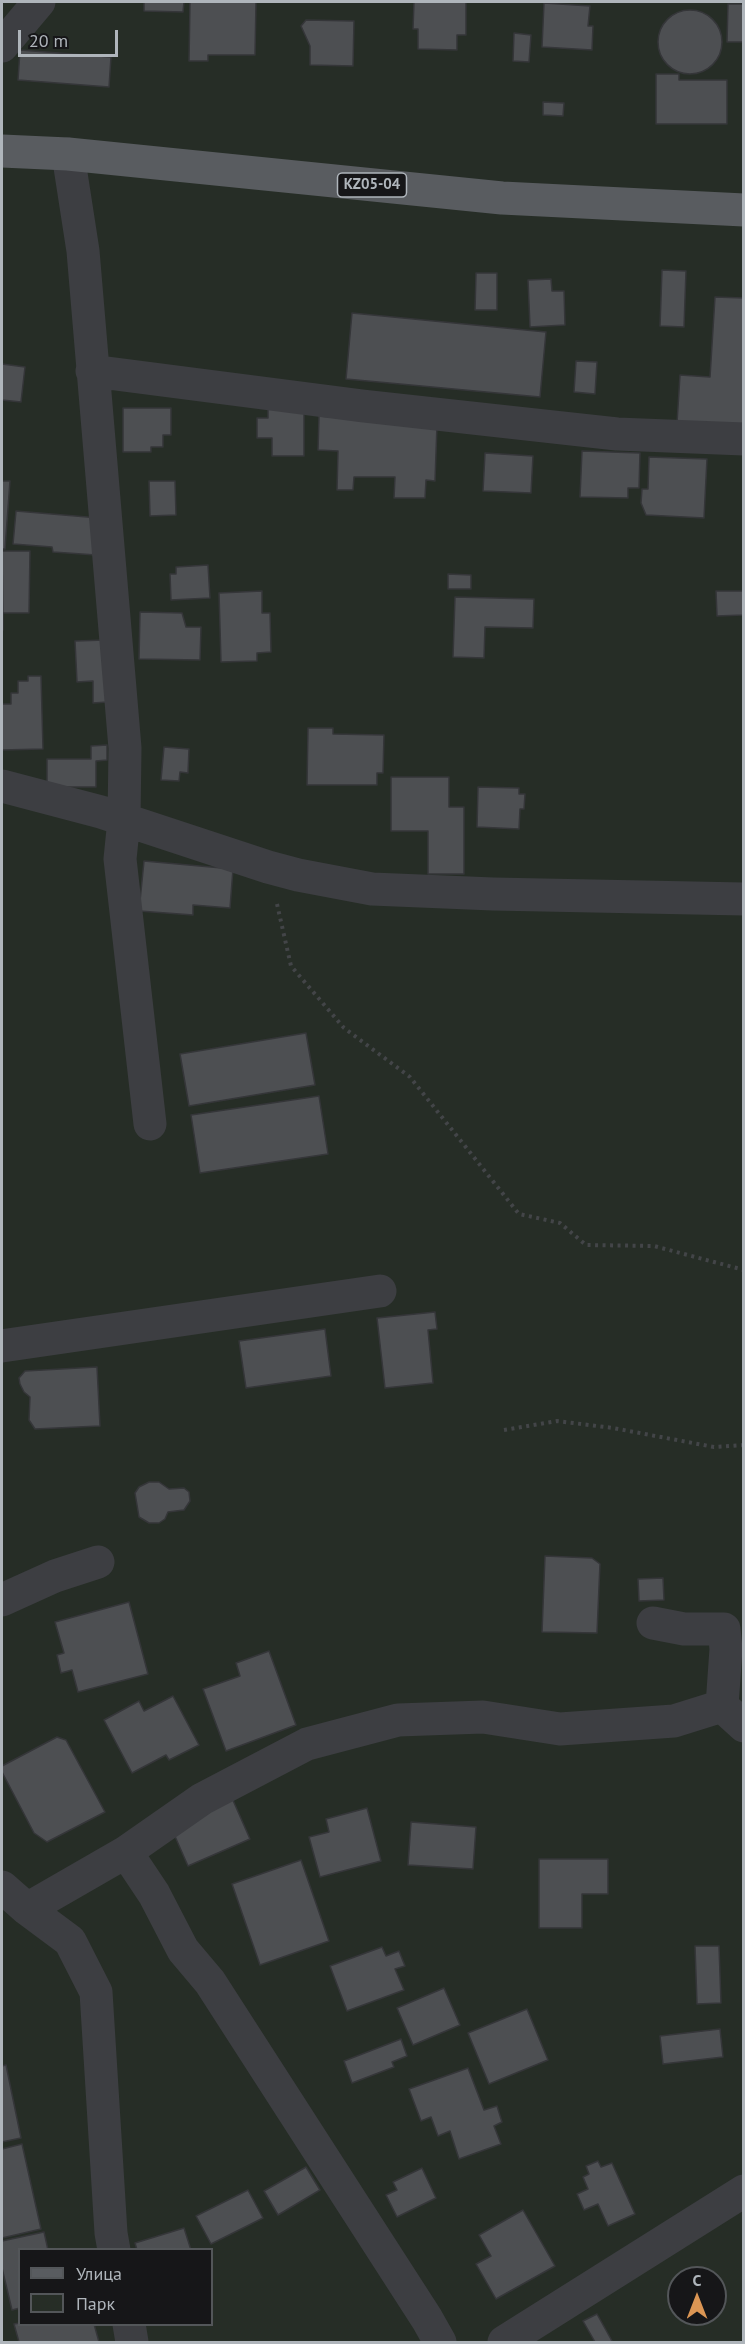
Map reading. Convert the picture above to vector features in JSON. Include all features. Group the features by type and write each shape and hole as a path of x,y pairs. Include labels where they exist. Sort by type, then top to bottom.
{"main road":[{"name":"KZ05-04","path":"2,151 68,154 502,198 744,210"}],"street":[{"path":"2,46 39,2"},
{"path":"68,154 83,251 125,748 124,820 120,859 150,1124"},
{"path":"92,371 363,406 617,434 744,439"},
{"path":"2,786 124,820 268,867 372,889 744,899"},
{"path":"2,1346 380,1292"},
{"path":"2,1600 55,1576 98,1562"},
{"path":"27,1909 126,1852 202,1799 307,1744 398,1720 483,1717 560,1729 733,1716 724,1629 684,1629 653,1623"},
{"path":"126,1852 154,1894 183,1950 210,1982 427,2319 440,2343"},
{"path":"2,1887 70,1941 96,1992 114,2248"},
{"path":"504,2343 744,2191"},
{"path":"129,2326 132,2343"}],"path":[{"path":"268,867 291,966 344,1028 410,1077 519,1215 560,1223 586,1245 654,1246 744,1270"},
{"path":"504,1430 557,1421 613,1428 714,1447 744,1445"}],"green space":[{"path":"2,2 743,2 743,2342 2,2342"}],"building":[{"path":"144,2 184,2 183,12 144,11"},
{"path":"190,2 256,2 255,55 208,55 208,61 189,61"},
{"path":"414,2 466,2 466,35 457,35 457,50 418,49 418,29 413,29"},
{"path":"544,3 590,6 588,26 593,26 592,50 542,47"},
{"path":"728,4 744,4 744,42 727,42"},
{"path":"690,10 702,12 713,19 720,30 722,42 720,54 713,65 702,72 690,74 678,72 667,65 660,54 658,42 660,30 667,19 678,12"},
{"path":"306,20 354,21 353,66 310,65 310,46 301,26"},
{"path":"514,33 531,35 529,62 513,61"},
{"path":"20,50 111,57 109,87 18,80"},
{"path":"656,74 679,74 679,80 727,80 727,124 656,124"},
{"path":"543,102 564,103 563,116 543,115"},
{"path":"662,270 686,271 684,327 660,326"},
{"path":"476,273 497,273 497,310 475,310"},
{"path":"551,279 552,291 564,291 565,325 530,327 528,280"},
{"path":"715,297 744,298 744,427 677,423 680,375 710,377"},
{"path":"352,313 546,332 540,397 346,379"},
{"path":"576,361 597,362 595,394 574,392"},
{"path":"2,364 25,367 21,402 2,400"},
{"path":"268,404 304,404 304,456 272,456 272,438 257,438 257,418 268,418"},
{"path":"123,408 171,408 171,435 163,435 163,447 151,447 151,452 123,452"},
{"path":"319,416 437,425 435,481 426,480 425,498 394,498 395,477 354,477 353,490 337,490 338,451 318,450"},
{"path":"582,451 640,453 639,488 628,488 628,498 580,497"},
{"path":"485,453 533,456 531,493 483,491"},
{"path":"649,457 707,459 704,518 646,515 641,503 642,489 648,489"},
{"path":"2,481 10,481 5,549 2,549"},
{"path":"149,481 175,481 176,515 150,516"},
{"path":"16,511 99,518 96,555 53,552 52,547 13,544"},
{"path":"2,551 30,551 29,613 3,613 3,630"},
{"path":"208,565 210,598 171,600 170,574 176,574 176,567"},
{"path":"448,574 471,575 471,589 448,589"},
{"path":"262,591 262,613 270,613 271,652 257,653 257,661 221,662 219,593"},
{"path":"716,591 744,591 744,615 717,616"},
{"path":"455,597 534,599 533,628 485,627 484,658 453,657"},
{"path":"140,612 182,613 186,627 201,627 200,660 139,659"},
{"path":"105,640 108,702 93,703 93,681 77,682 75,641"},
{"path":"28,676 41,676 43,749 2,750 2,704 11,704 11,693 18,693 18,681 28,681"},
{"path":"308,728 333,728 333,734 384,735 383,773 377,773 377,785 307,785"},
{"path":"107,745 107,760 96,761 96,787 47,787 47,759 91,759 91,746"},
{"path":"164,747 189,749 188,773 180,772 179,781 161,780"},
{"path":"391,777 449,777 449,807 464,807 464,874 428,874 428,831 391,831"},
{"path":"478,787 519,788 519,794 525,794 524,809 520,809 519,829 477,827"},
{"path":"144,861 233,869 230,908 193,905 193,915 139,911"},
{"path":"306,1033 315,1085 189,1106 180,1054"},
{"path":"319,1096 328,1154 200,1173 191,1115"},
{"path":"435,1312 437,1329 428,1330 433,1383 385,1388 377,1318"},
{"path":"325,1329 331,1376 246,1388 239,1341"},
{"path":"97,1367 100,1426 35,1429 29,1420 30,1397 20,1384 19,1378 25,1371"},
{"path":"149,1482 159,1482 169,1489 184,1488 189,1492 190,1501 184,1510 168,1512 165,1519 159,1523 149,1523 139,1517 135,1493 139,1487"},
{"path":"545,1556 592,1558 600,1564 597,1633 542,1632"},
{"path":"663,1578 664,1600 639,1601 638,1579"},
{"path":"129,1602 148,1674 78,1692 72,1670 61,1673 57,1655 64,1653 55,1622"},
{"path":"269,1651 296,1725 226,1751 203,1689 240,1676 236,1663"},
{"path":"173,1696 199,1745 169,1760 166,1755 132,1773 104,1720 139,1701 144,1711"},
{"path":"57,1737 66,1740 105,1812 47,1842 34,1833 2,1772 2,1766"},
{"path":"232,1798 250,1839 188,1866 170,1825"},
{"path":"367,1808 381,1861 320,1877 309,1837 329,1832 326,1819"},
{"path":"411,1822 476,1827 473,1869 408,1865"},
{"path":"539,1859 608,1859 608,1894 582,1894 582,1928 539,1928"},
{"path":"301,1860 329,1941 260,1965 232,1884"},
{"path":"695,1946 719,1946 721,2003 697,2004"},
{"path":"382,1947 386,1956 399,1951 405,1966 395,1969 404,1990 347,2011 330,1966"},
{"path":"444,1988 460,2025 413,2045 397,2008"},
{"path":"527,2009 548,2060 489,2084 468,2033"},
{"path":"720,2029 723,2057 663,2064 660,2036"},
{"path":"401,2039 407,2056 392,2062 394,2067 352,2083 344,2061"},
{"path":"6,2065 21,2138 2,2142 2,2066"},
{"path":"468,2068 484,2110 497,2106 502,2122 494,2126 501,2144 459,2159 450,2131 438,2136 431,2117 421,2121 409,2089"},
{"path":"22,2144 41,2229 2,2238 2,2149"},
{"path":"598,2161 601,2167 612,2163 635,2214 608,2226 598,2204 584,2210 577,2194 588,2189 583,2177 589,2174 586,2166"},
{"path":"306,2167 320,2190 278,2215 264,2191"},
{"path":"422,2168 436,2198 397,2217 386,2195 397,2190 393,2182"},
{"path":"248,2190 263,2218 211,2244 196,2216"},
{"path":"523,2210 555,2266 496,2299 476,2264 491,2256 479,2235"},
{"path":"184,2228 190,2248 136,2248 135,2243"},
{"path":"44,2232 48,2248 18,2248 18,2308 12,2310 2,2268 2,2241"},
{"path":"597,2314 612,2341 595,2342 583,2321"},
{"path":"18,2323 18,2326 95,2326 99,2342 19,2342 14,2324"}]}
